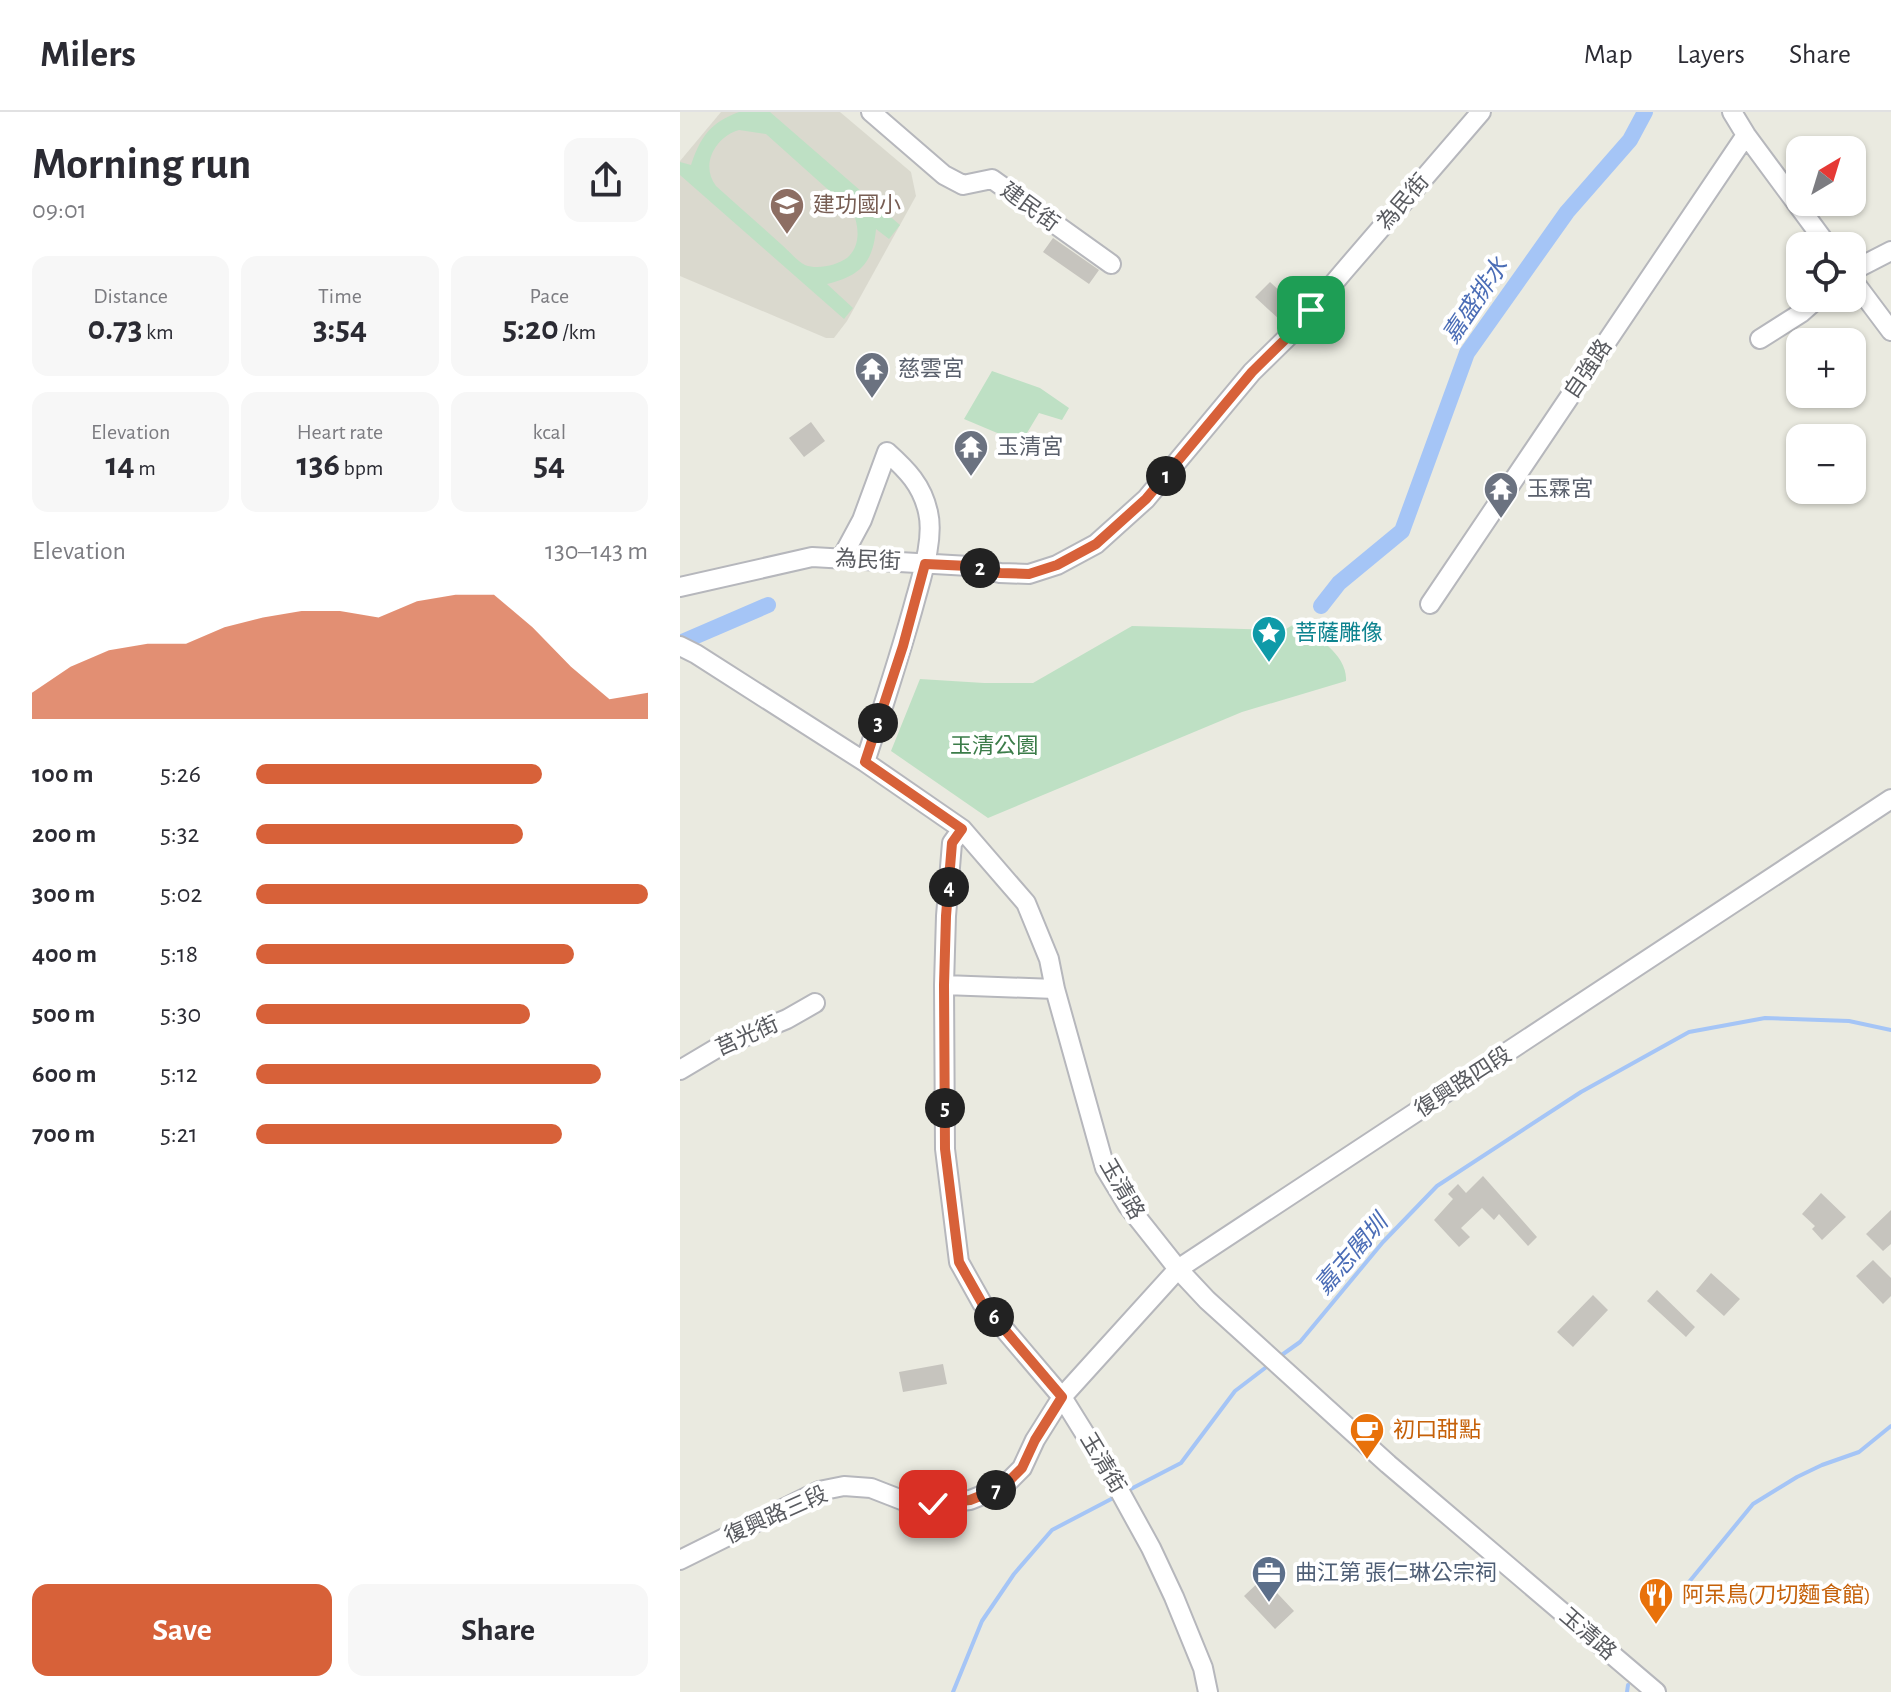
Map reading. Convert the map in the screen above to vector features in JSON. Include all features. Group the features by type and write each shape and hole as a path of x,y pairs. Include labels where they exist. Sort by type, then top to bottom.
{"street":[{"name":"建民街","path":"871,112 944,175 963,185 992,179 1111,264"},
{"name":"為民街","path":"680,587 812,557 969,566 1000,573 1029,574 1057,565 1096,544 1146,499 1252,372 1307,318 1481,112"},
{"path":"1732,112 1818,232"},
{"name":"自強路","path":"1430,604 1746,135"},
{"path":"1866,264 1891,251"},
{"path":"1866,298 1891,331"},
{"path":"1760,339 1802,312"},
{"path":"841,559 862,520 887,452 916,480 930,522 925,564 903,646 865,762"},
{"name":"玉清路","path":"688,650 865,762 962,829 1026,903 1049,959 1105,1168 1128,1206 1178,1269 1207,1300 1388,1464 1656,1692"},
{"name":"復興路四段","path":"1062,1397 1178,1269 1891,799"},
{"name":"玉清街","path":"962,829 952,843 944,985 945,1149 959,1262 982,1303 1062,1397 1113,1479 1174,1597 1203,1668 1208,1692"},
{"path":"944,985 1055,989"},
{"name":"莒光街","path":"680,1070 717,1048 787,1019 815,1003"},
{"name":"復興路三段","path":"680,1560 819,1491 844,1486 871,1488 907,1502 933,1504 970,1500 1003,1487 1022,1468 1035,1440 1062,1397"}],"shaded area":[{"name":"建功國小","path":"721,112 840,112 911,172 916,196 847,321 834,338 826,338 680,276 680,161"}],"green space":[{"path":"739,112 770,112 900,225 889,239 876,229 872,251 863,266 848,277 827,284 853,308 844,319 680,175 680,162 691,165 708,132","holes":["739,130 766,134 853,212 858,236 855,248 847,258 827,266 805,265 716,186 709,169 717,145"]},
{"path":"992,371 1040,388 1069,408 1062,420 1039,413 1021,443 964,419"},
{"name":"玉清公園","path":"1296,623 1336,655 1342,663 1346,681 1242,712 988,818 891,751 920,679 1033,683 1132,626 1278,630"}],"building":[{"path":"1053,238 1099,270 1089,284 1043,252"},
{"path":"1270,282 1296,306 1281,321 1255,297"},
{"path":"811,422 825,441 804,457 789,438"},
{"path":"1483,1176 1537,1237 1528,1246 1499,1214 1494,1220 1482,1208 1461,1228 1470,1237 1459,1247 1434,1220 1453,1199 1448,1194 1458,1184 1466,1193"},
{"path":"1821,1193 1846,1217 1822,1240 1812,1229 1815,1226 1802,1214"},
{"path":"1891,1210 1891,1244 1883,1251 1866,1234"},
{"path":"1873,1260 1891,1278 1891,1296 1883,1304 1856,1276"},
{"path":"1711,1273 1740,1299 1724,1316 1696,1291"},
{"path":"1657,1290 1695,1327 1686,1337 1647,1301"},
{"path":"1593,1295 1608,1310 1573,1347 1557,1332"},
{"path":"943,1364 947,1384 903,1392 899,1372"},
{"name":"曲江第 張仁琳公宗祠","path":"1263,1578 1294,1611 1275,1629 1244,1596"}],"waterway":[{"name":"嘉盛排水","path":"1321,606 1339,583 1402,531 1467,353 1567,212 1630,140 1645,112"},
{"path":"680,643 768,605"},
{"name":"嘉志閣圳","path":"1279,1357 1300,1342 1383,1242 1437,1186 1581,1092 1689,1032 1765,1018 1849,1021 1891,1030"},
{"name":"嘉志閣圳","path":"1125,1492 1181,1463 1235,1391 1269,1365"},
{"path":"1689,1582 1753,1504 1797,1477 1859,1452 1891,1426"},
{"name":"嘉志閣圳","path":"953,1692 982,1621 1014,1574 1052,1530 1117,1496"},
{"path":"1627,1692 1628,1685"}],"place":[{"name":"建功國小","path":"787,236"},
{"name":"慈雲宮","path":"872,400"},
{"name":"玉清宮","path":"971,478"},
{"name":"玉霖宮","path":"1501,520"},
{"name":"菩薩雕像","path":"1269,664"},
{"name":"初口甜點","path":"1367,1461"},
{"name":"曲江第 張仁琳公宗祠","path":"1269,1604"},
{"name":"阿呆鳥(刀切麵食館)","path":"1656,1626"}],"route":[{"path":"933,1504 970,1500 1003,1487 1022,1468 1035,1440 1062,1397 982,1303 959,1262 945,1149 944,985 952,843 962,829 865,762 903,646 925,564 1029,574 1057,565 1096,544 1146,499 1252,372 1307,318 1311,310"}]}
